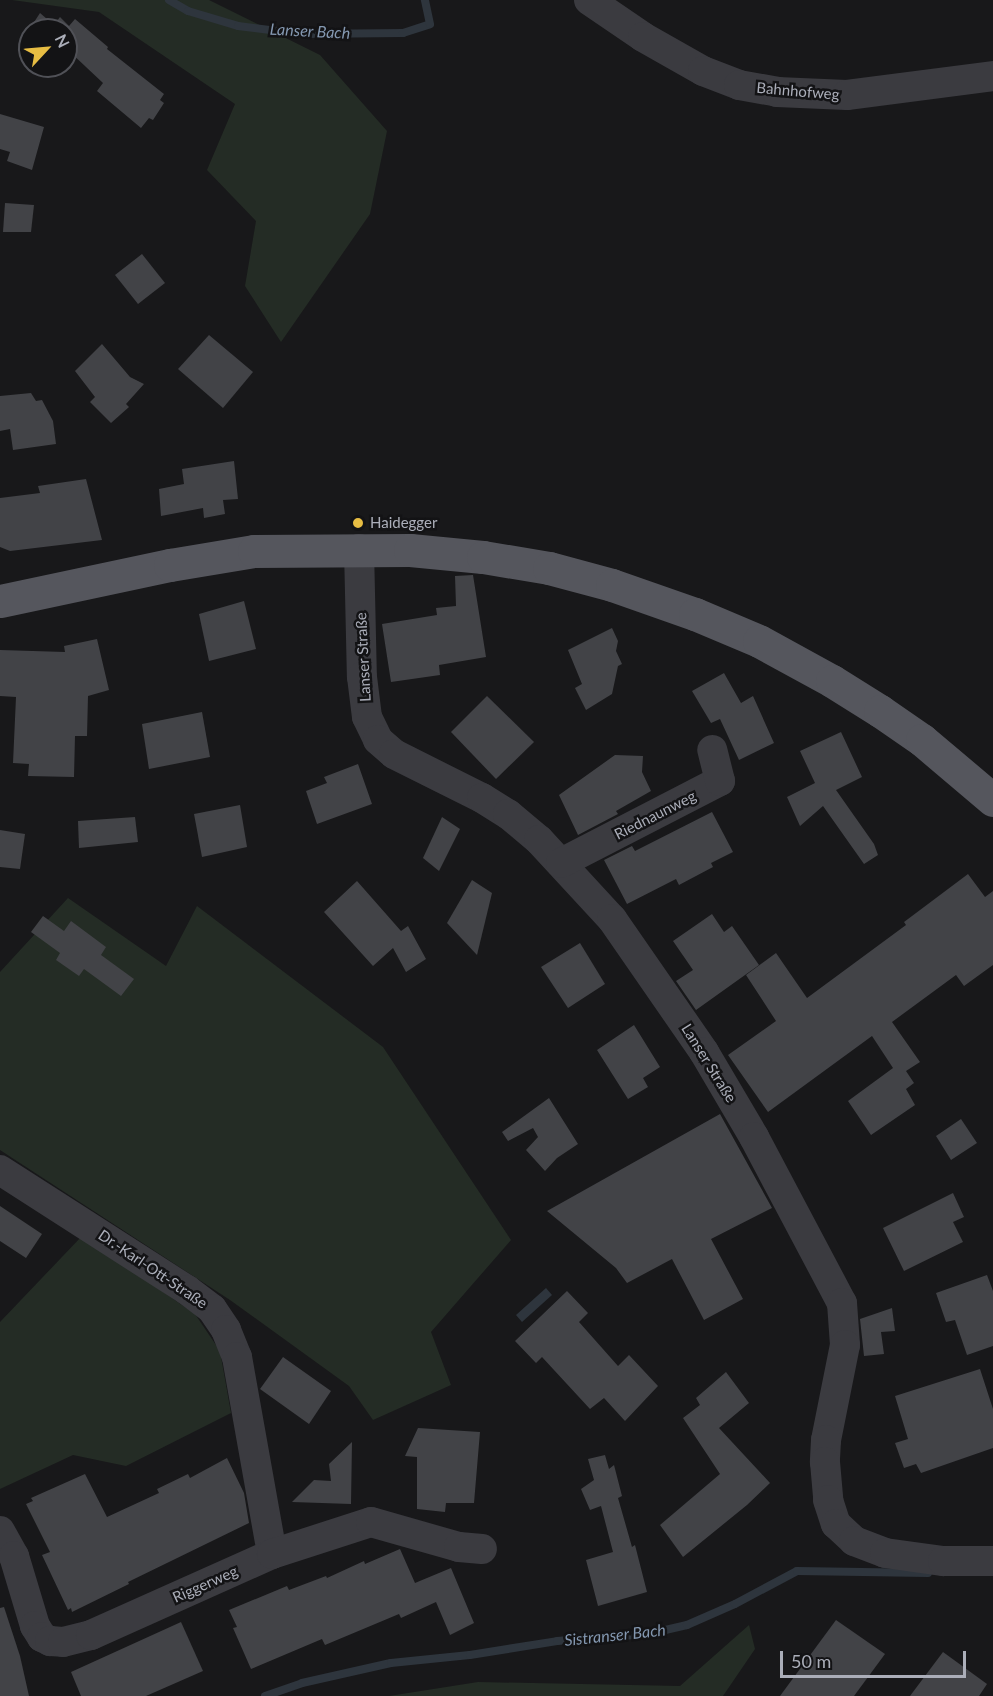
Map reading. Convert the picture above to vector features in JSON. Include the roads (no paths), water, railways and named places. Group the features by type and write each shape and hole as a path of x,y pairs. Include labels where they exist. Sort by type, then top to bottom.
{"main road":[{"path":"0,601 170,565 244,552 410,549 483,557 549,568 612,585 695,614 759,641 842,687 922,740 993,800"}],"street":[{"name":"Bahnhofweg","path":"589,0 643,37 703,71 739,85 817,95 847,95 993,76"},
{"name":"Lanser Straße","path":"359,549 362,676 367,717 378,740 394,754 482,798 508,814 539,840 612,919 704,1052 754,1137 842,1303 845,1346 826,1440 825,1462 831,1514 841,1529 863,1546 885,1553 943,1561 993,1561"},
{"name":"Riednaunweg","path":"561,863 720,781 712,750"},
{"name":"Dr.-Karl-Ott-Straße","path":"0,1170 187,1290 212,1309 226,1330 237,1357 272,1554"},
{"name":"Riggerweg","path":"0,1531 14,1556 35,1626 42,1637 50,1641 63,1642 91,1635 272,1554 371,1522 459,1547 482,1549"}],"waterway":[{"name":"Lanser Bach","path":"169,0 188,11 238,26 302,34 403,33 430,24 425,0"},
{"name":"Sistranser Bach","path":"265,1696 302,1683 391,1663 470,1655 557,1641 648,1634 687,1625 735,1604 797,1571 928,1573"}],"place":[{"name":"Haidegger","path":"358,523"}]}
